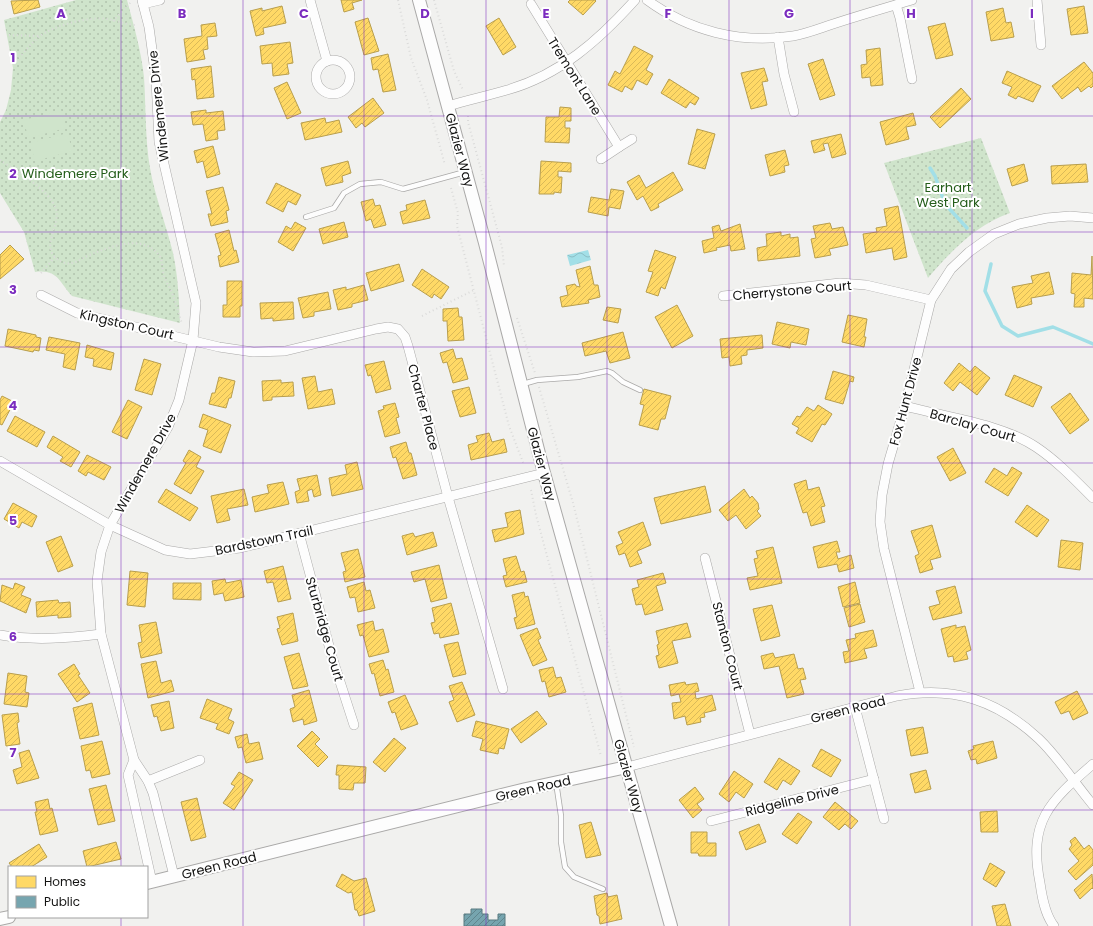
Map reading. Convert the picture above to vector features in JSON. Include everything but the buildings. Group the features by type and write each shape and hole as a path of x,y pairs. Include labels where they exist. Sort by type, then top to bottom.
{"street":[{"path":"143,2 160,0"},
{"path":"310,0 327,61"},
{"name":"Glazier Way","path":"419,0 544,473 671,926"},
{"path":"448,106 508,90 542,77 568,63 604,33 635,0"},
{"path":"647,0 663,12 690,26 721,35 752,38 793,36 912,0"},
{"path":"1036,0 1041,45"},
{"name":"Windemere Drive","path":"143,2 149,27 156,78 159,142 196,303 193,340 188,368 179,400 168,427 110,525 101,552 97,581 102,634 134,760 148,780 153,793 174,876"},
{"name":"Tremont Lane","path":"531,4 619,147"},
{"path":"896,5 912,79"},
{"path":"778,37 784,74 794,112"},
{"path":"601,159 632,139"},
{"name":"Fox Hunt Drive","path":"920,692 884,549 880,522 882,495 888,464 905,406 931,300 951,269 969,252 994,234 1019,224 1047,218 1070,216 1093,218"},
{"name":"Cherrystone Court","path":"723,296 840,283 866,285 931,300"},
{"name":"Kingston Court","path":"41,295 77,313 193,340"},
{"name":"Charter Place","path":"193,340 219,347 253,352 285,351 376,329 388,327 398,329 405,337 408,346 448,497 503,689"},
{"name":"Barclay Court","path":"905,406 1010,433 1036,447 1065,471 1093,498"},
{"name":"Bardstown Trail","path":"0,461 110,525 165,550 190,554 240,548 544,473"},
{"name":"Sturbridge Court","path":"299,533 332,657 354,725"},
{"name":"Stanton Court","path":"706,558 750,734"},
{"path":"0,635 22,639 46,639 102,634"},
{"name":"Green Road","path":"150,882 556,782 627,767 855,707 920,692 950,694 981,701 1011,715 1040,740 1093,805"},
{"path":"855,707 884,819"},
{"name":"Windemere Drive","path":"134,760 128,775 147,866"},
{"path":"148,780 200,760"},
{"path":"1054,926 1050,921 1041,892 1035,859 1039,828 1046,812 1054,801 1073,781 1093,764"},
{"name":"Ridgeline Drive","path":"711,821 874,779"}],"lane":[{"path":"306,217 334,208 344,193 360,184 381,182 403,189 465,172"},
{"path":"521,384 537,380 578,377 607,371 623,382 640,390"},
{"path":"556,782 565,867 574,878 603,889"}],"path":[{"path":"398,0 411,58 427,100 445,165"},
{"path":"434,0 454,71 463,90"},
{"path":"113,21 131,2"},
{"path":"14,64 40,36 58,27 83,21 106,18 128,25 136,25"},
{"path":"9,35 40,36"},
{"path":"468,116 502,247 504,270"},
{"path":"0,160 46,193 52,201 56,211 56,226 50,242 51,250 55,257 64,263 72,263 90,254 126,244 137,242 148,245 160,256 164,277 173,296 182,324"},
{"path":"451,188 458,212 457,226 510,426 524,465"},
{"path":"41,273 55,257"},
{"path":"422,316 474,290"},
{"path":"515,314 537,380 573,503 634,747"},
{"path":"531,490 536,515 601,756"}],"green space":[{"name":"Windemere Park","path":"76,0 127,0 143,67 147,145 150,168 175,262 180,323 72,296 61,281 53,275 43,272 35,272 24,232 0,193 0,122 6,110 11,90 13,68 4,20"},
{"path":"61,110 66,128 28,138 24,120"},
{"path":"68,133 72,151 35,161 30,143"},
{"name":"Earhart West Park","path":"981,138 1010,213 986,224 975,232 955,249 928,278 884,163"}],"water":[{"path":"588,250 591,260 570,266 567,255"}],"waterway":[{"path":"930,168 935,176 945,204 967,228"},
{"path":"991,264 985,291 1002,326 1018,336 1053,327 1093,344"}]}
